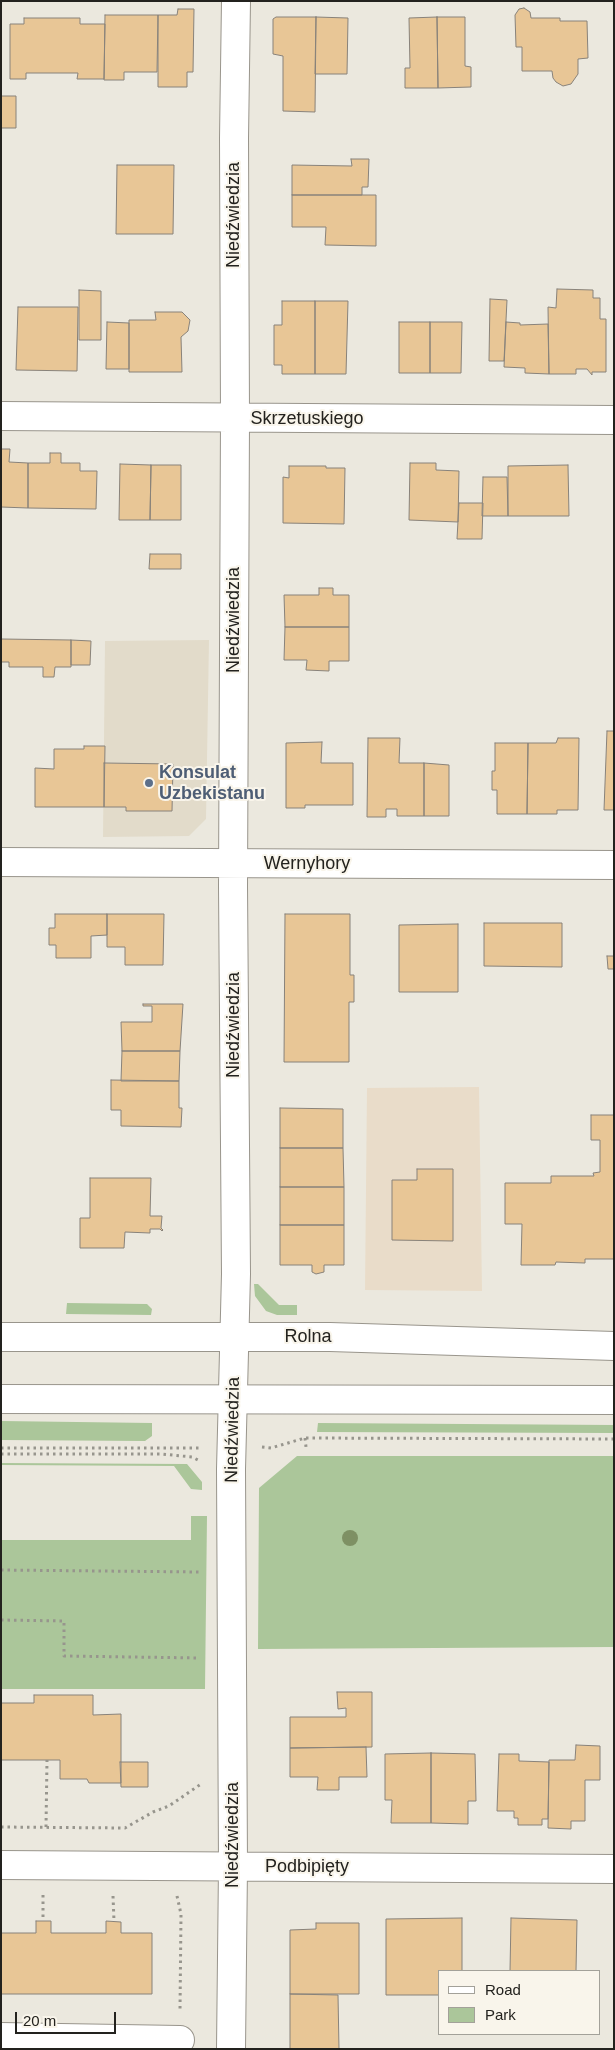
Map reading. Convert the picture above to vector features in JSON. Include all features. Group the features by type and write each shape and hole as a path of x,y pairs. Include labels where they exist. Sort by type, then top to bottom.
{"street":[{"name":"Niedźwiedzia","path":"231,2049 233,1866 232,1462 236,1337 233,864 234,138 236,1"},
{"name":"Skrzetuskiego","path":"1,416 614,420"},
{"name":"Wernyhory","path":"1,862 614,865"},
{"name":"Rolna","path":"1,1337 330,1337 614,1346"},
{"path":"1,1399 614,1400"},
{"name":"Podbipięty","path":"1,1865 614,1869"},
{"path":"1,2037 180,2040"}],"path":[{"path":"306,1438 306,1447"},
{"path":"256,1447 271,1448 306,1438 614,1439"},
{"path":"1,1448 206,1448"},
{"path":"161,1449 161,1454"},
{"path":"1,1454 161,1454 192,1457 207,1464"},
{"path":"1,1570 208,1572"},
{"path":"1,1620 64,1620 64,1656 209,1658"},
{"path":"46,1828 47,1760"},
{"path":"1,1827 125,1828 153,1812 169,1806 208,1779"},
{"path":"176,1888 181,1914 180,2040"},
{"path":"113,1900 114,1921"},
{"path":"42,1901 43,1920"}],"shaded area":[{"path":"209,640 206,819 189,836 103,837 105,641"},
{"path":"479,1087 482,1291 365,1290 367,1088"}],"green space":[{"path":"254,1284 258,1284 279,1305 297,1305 297,1315 277,1315 266,1311 255,1296"},
{"path":"67,1303 147,1304 152,1309 151,1315 66,1314"},
{"path":"1,1421 152,1423 152,1436 145,1441 1,1440"},
{"path":"318,1423 614,1425 614,1433 317,1432"},
{"path":"297,1456 614,1456 614,1647 258,1649 259,1488"},
{"path":"1,1463 187,1464 202,1482 202,1490 191,1489 174,1466 1,1465"},
{"path":"191,1516 207,1516 205,1689 1,1689 1,1540 191,1540"}],"building":[{"path":"524,8 530,12 531,18 560,18 560,21 587,21 588,58 578,59 578,74 571,84 563,86 556,82 552,71 522,71 522,47 516,47 515,15 519,9"},
{"path":"178,9 194,9 193,72 187,72 187,87 158,87 158,15 177,15"},
{"path":"105,15 158,15 157,72 124,72 124,80 104,80"},
{"path":"276,17 316,17 315,112 283,111 283,56 273,54 273,19"},
{"path":"316,17 348,18 347,74 315,74"},
{"path":"437,17 438,88 405,88 405,68 410,68 409,18"},
{"path":"437,17 465,17 465,66 471,67 471,87 438,88"},
{"path":"24,18 80,18 80,24 105,24 104,79 77,79 78,73 26,73 26,79 10,79 10,24 24,24"},
{"path":"1,96 16,96 16,128 1,128"},
{"path":"351,159 369,159 368,187 362,187 362,195 292,195 292,165 352,166"},
{"path":"117,165 174,165 173,234 116,234"},
{"path":"292,195 376,195 376,246 325,245 326,227 292,227"},
{"path":"557,289 593,290 593,298 600,298 600,319 606,319 606,372 592,372 592,375 587,369 576,369 576,374 549,374 548,307 556,308"},
{"path":"79,290 101,291 101,340 79,340"},
{"path":"490,299 507,300 504,361 489,361"},
{"path":"282,301 315,301 315,374 282,374 282,365 274,365 274,325 282,325"},
{"path":"315,301 348,301 346,374 315,374"},
{"path":"18,307 78,307 77,371 16,370"},
{"path":"155,312 182,312 190,320 188,331 181,337 182,372 129,372 129,320 156,320"},
{"path":"107,322 129,323 129,369 106,369"},
{"path":"399,322 430,322 430,373 399,373"},
{"path":"430,322 462,322 461,373 430,373"},
{"path":"506,322 520,323 520,325 548,324 549,374 525,373 525,368 504,367"},
{"path":"1,449 10,449 9,462 28,463 28,508 1,507"},
{"path":"50,453 61,453 61,463 80,463 80,471 97,471 96,509 28,508 28,463 50,463"},
{"path":"410,463 436,463 436,470 459,471 458,522 409,520"},
{"path":"120,464 151,465 150,520 119,520"},
{"path":"151,465 181,465 181,520 150,520"},
{"path":"568,465 569,516 508,516 508,466"},
{"path":"289,466 345,468 344,524 283,523 283,477 289,478"},
{"path":"483,477 507,477 508,516 482,516"},
{"path":"459,503 483,503 482,539 457,539"},
{"path":"150,554 181,554 181,569 149,569"},
{"path":"319,588 333,588 333,595 349,595 349,627 285,627 284,595 319,595"},
{"path":"285,627 349,627 349,661 329,661 329,671 306,670 307,660 284,660"},
{"path":"1,639 71,640 71,667 55,667 54,677 43,677 43,667 9,667 9,662 1,662"},
{"path":"71,640 91,641 90,665 71,665"},
{"path":"607,731 614,731 614,810 604,810"},
{"path":"368,738 400,738 399,763 424,763 424,816 397,816 397,809 386,809 386,817 367,817"},
{"path":"558,738 579,738 578,810 557,810 557,814 527,814 528,743 556,743"},
{"path":"322,742 321,763 353,763 353,805 305,805 305,808 286,808 286,743"},
{"path":"495,743 528,743 527,814 497,814 497,790 492,790 492,771 495,771"},
{"path":"84,746 105,746 104,807 35,807 35,768 54,769 54,749 84,749"},
{"path":"104,763 173,764 172,811 126,811 126,807 104,807"},
{"path":"424,763 449,765 449,816 424,816"},
{"path":"55,914 107,914 107,935 91,936 91,958 56,958 56,945 49,945 49,928 55,928"},
{"path":"107,914 164,914 163,965 125,965 125,947 107,947"},
{"path":"285,914 350,914 350,975 354,975 354,1002 349,1002 349,1062 284,1062"},
{"path":"484,923 562,923 562,967 484,966"},
{"path":"458,924 458,992 399,992 399,925"},
{"path":"607,956 614,956 614,969 608,969"},
{"path":"143,1004 183,1004 180,1051 122,1051 121,1022 152,1022 152,1006 143,1006"},
{"path":"122,1051 180,1051 179,1081 121,1081"},
{"path":"111,1080 179,1081 179,1108 182,1108 181,1127 121,1126 121,1110 111,1110"},
{"path":"280,1108 343,1109 343,1148 280,1148"},
{"path":"591,1115 614,1115 614,1259 585,1259 585,1263 556,1262 555,1265 521,1265 522,1224 505,1224 505,1183 551,1183 551,1176 594,1176 593,1173 600,1172 600,1140 591,1140"},
{"path":"280,1148 343,1148 344,1187 280,1187"},
{"path":"417,1169 453,1169 453,1241 392,1240 392,1180 417,1180"},
{"path":"90,1178 151,1178 150,1216 162,1216 161,1228 163,1230 150,1229 150,1233 125,1232 124,1248 80,1248 80,1218 90,1218"},
{"path":"280,1187 344,1187 344,1225 280,1225"},
{"path":"280,1225 344,1225 344,1265 324,1265 324,1272 316,1274 312,1272 312,1265 280,1265"},
{"path":"337,1692 372,1692 372,1747 290,1748 290,1717 346,1717 346,1708 338,1709"},
{"path":"34,1695 93,1695 93,1715 121,1714 121,1783 89,1783 87,1779 60,1779 60,1760 1,1760 1,1703 34,1703"},
{"path":"576,1745 600,1746 600,1780 585,1780 585,1821 571,1821 571,1829 548,1828 549,1760 575,1760"},
{"path":"366,1747 367,1777 339,1777 339,1790 317,1790 318,1777 290,1777 290,1748"},
{"path":"431,1753 431,1823 391,1823 392,1800 385,1800 385,1754"},
{"path":"431,1753 475,1754 476,1801 468,1801 468,1824 431,1823"},
{"path":"499,1754 519,1754 519,1761 549,1762 548,1819 542,1819 542,1825 518,1825 518,1818 514,1818 514,1811 497,1811"},
{"path":"120,1762 148,1762 148,1787 121,1787"},
{"path":"462,1918 462,1970 438,1970 438,1995 386,1995 386,1919"},
{"path":"511,1918 577,1920 576,1970 510,1970"},
{"path":"36,1921 51,1921 51,1933 106,1933 106,1921 121,1922 121,1933 152,1933 152,1994 1,1994 1,1933 36,1933"},
{"path":"316,1923 359,1923 359,1994 290,1994 290,1930 316,1929"},
{"path":"290,1994 338,1995 339,2049 290,2049"}],"place":[{"name":"Konsulat Uzbekistanu","path":"149,783"}]}
